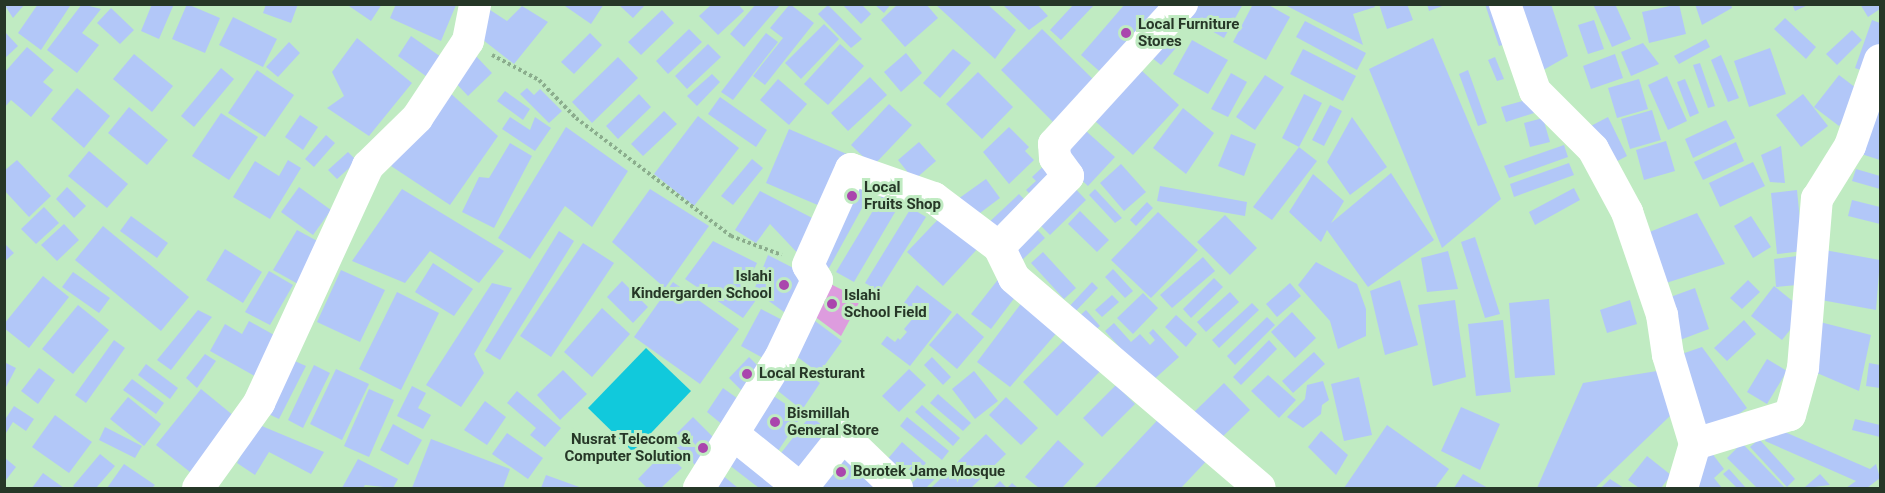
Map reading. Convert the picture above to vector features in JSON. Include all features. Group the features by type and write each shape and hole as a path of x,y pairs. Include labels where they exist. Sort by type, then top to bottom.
{"street":[{"path":"198,489 259,403 369,166 417,118 468,41 476,4"},
{"path":"999,248 1068,176 1055,158 1054,144 1182,4"},
{"path":"1505,4 1535,92 1593,149 1627,212 1662,315 1668,355 1695,444 1682,489"},
{"path":"1695,444 1790,415 1803,368 1817,199 1850,146 1881,60"},
{"path":"699,489 780,358 817,280 808,265 851,169 934,198 999,248 1014,278 1260,489"},
{"path":"734,434 801,489 843,436 897,489"}],"path":[{"path":"468,41 539,80 576,118 731,236 808,265"}],"shaded area":[{"path":"820,279 861,299 841,336 806,310"}],"water":[{"path":"646,348 691,391 633,452 588,408"}],"building":[{"path":"4,4 25,4 13,18"},
{"path":"38,4 70,6 41,50 18,33"},
{"path":"82,4 101,9 82,33 99,45 77,73 47,50"},
{"path":"152,4 174,4 159,39 141,31"},
{"path":"187,4 220,18 205,53 172,39"},
{"path":"266,4 298,4 291,23 263,13"},
{"path":"346,4 382,4 371,21"},
{"path":"396,4 456,5 441,41 390,18"},
{"path":"562,4 604,4 591,24"},
{"path":"712,4 738,4 744,11 718,35 699,16"},
{"path":"756,4 781,4 744,47 730,34"},
{"path":"790,4 814,23 765,85 753,76 783,38 770,28"},
{"path":"842,4 861,4 871,14 861,24"},
{"path":"874,4 891,4 884,13"},
{"path":"898,4 926,4 938,18 905,47 881,20"},
{"path":"935,4 987,4 1016,30 995,59"},
{"path":"1002,4 1037,4 1048,16 1029,30"},
{"path":"1074,4 1095,4 1061,40 1050,30"},
{"path":"1125,4 1170,4 1106,77 1081,55"},
{"path":"1196,4 1243,4 1224,38 1189,18"},
{"path":"1253,4 1267,4 1290,17 1266,60 1233,42"},
{"path":"1379,4 1407,4 1413,20 1387,29"},
{"path":"1427,4 1445,4 1445,5 1429,11"},
{"path":"1485,4 1501,4 1513,42 1499,46"},
{"path":"1512,4 1551,4 1568,56 1538,73"},
{"path":"1593,4 1615,4 1631,39 1612,47"},
{"path":"1679,4 1686,34 1649,43 1642,12"},
{"path":"1695,4 1731,4 1732,8 1702,25"},
{"path":"1792,4 1810,4 1795,11"},
{"path":"1860,4 1879,4 1880,9 1868,17"},
{"path":"619,5 645,5 633,18"},
{"path":"828,5 862,39 851,48 818,14"},
{"path":"1285,5 1374,5 1375,7 1353,14 1363,45"},
{"path":"484,6 507,21 522,6 548,22 514,64 478,36"},
{"path":"111,8 134,30 120,44 97,23"},
{"path":"662,10 674,23 641,55 628,42"},
{"path":"233,17 277,39 263,67 219,45"},
{"path":"1785,18 1816,47 1806,59 1774,29"},
{"path":"1594,20 1604,49 1588,54 1578,25"},
{"path":"1872,20 1880,23 1880,44 1869,73 1855,68"},
{"path":"1305,21 1366,53 1357,70 1296,37"},
{"path":"824,24 839,39 801,79 785,63"},
{"path":"689,29 702,42 668,74 656,61"},
{"path":"1042,29 1103,89 1061,130 1001,70"},
{"path":"1852,30 1862,40 1837,65 1826,54"},
{"path":"4,31 18,46 4,59"},
{"path":"590,33 602,45 574,74 561,62"},
{"path":"766,33 778,42 733,100 721,92"},
{"path":"1170,33 1181,42 1161,65 1151,57"},
{"path":"411,36 444,59 430,79 398,56"},
{"path":"357,38 412,83 369,136 327,108 344,96 332,72"},
{"path":"1433,38 1501,199 1442,248 1369,69"},
{"path":"1706,39 1710,47 1679,64 1674,56"},
{"path":"1192,40 1228,60 1208,94 1173,74"},
{"path":"289,42 300,53 278,77 266,67"},
{"path":"1643,43 1659,64 1631,76 1621,52"},
{"path":"708,44 721,57 687,89 675,76"},
{"path":"840,44 864,66 828,105 804,84"},
{"path":"27,47 54,70 43,82 53,90 31,117 11,100 4,108 4,73"},
{"path":"1770,48 1786,94 1749,107 1734,61"},
{"path":"953,49 971,63 940,98 923,83"},
{"path":"1303,49 1356,76 1343,101 1290,74"},
{"path":"906,53 922,73 901,92 884,72"},
{"path":"134,54 173,86 152,112 113,79"},
{"path":"1615,54 1623,78 1591,89 1583,66"},
{"path":"475,55 492,73 468,96 451,78"},
{"path":"1721,55 1739,98 1728,102 1711,60"},
{"path":"618,57 638,78 592,123 572,102"},
{"path":"1495,57 1504,79 1497,81 1488,60"},
{"path":"1700,63 1715,106 1708,108 1693,65"},
{"path":"221,68 234,79 194,127 181,116"},
{"path":"257,70 294,95 265,137 228,113"},
{"path":"1141,70 1179,105 1133,155 1095,121"},
{"path":"1468,70 1487,123 1478,126 1459,74"},
{"path":"978,72 1013,107 982,139 946,104"},
{"path":"1231,73 1247,82 1228,117 1211,109"},
{"path":"712,74 720,82 697,106 687,96"},
{"path":"1265,75 1284,87 1255,130 1236,117"},
{"path":"1839,75 1864,94 1839,126 1814,107"},
{"path":"1667,76 1687,121 1668,130 1648,85"},
{"path":"870,77 887,95 848,131 831,113"},
{"path":"778,79 807,104 789,125 760,100"},
{"path":"1639,79 1648,109 1617,118 1608,88"},
{"path":"1685,79 1699,113 1690,117 1677,82"},
{"path":"77,88 110,116 84,148 51,119"},
{"path":"527,88 534,95 540,89 562,111 549,123 520,94"},
{"path":"505,91 530,109 523,120 497,101"},
{"path":"449,92 498,136 450,205 391,166"},
{"path":"639,94 651,107 618,139 606,126"},
{"path":"1304,94 1322,103 1299,147 1282,138"},
{"path":"1803,94 1828,126 1801,147 1776,115"},
{"path":"720,97 767,130 756,147 708,114"},
{"path":"1530,99 1534,113 1506,122 1501,107"},
{"path":"1867,102 1880,106 1880,160 1852,151"},
{"path":"889,104 912,125 873,166 851,145"},
{"path":"1330,105 1342,111 1324,146 1312,140"},
{"path":"129,107 168,140 147,165 108,133"},
{"path":"1183,108 1214,133 1186,174 1153,148"},
{"path":"1652,110 1661,140 1630,149 1621,119"},
{"path":"664,111 677,124 643,156 631,144"},
{"path":"221,113 258,137 229,180 192,156"},
{"path":"300,115 318,127 303,150 285,137"},
{"path":"698,116 739,148 694,206 654,174"},
{"path":"510,117 530,130 535,117 551,128 535,151 502,129"},
{"path":"1352,117 1387,167 1350,195 1327,162"},
{"path":"1608,117 1627,156 1606,167 1587,128"},
{"path":"1543,118 1550,142 1530,147 1524,123"},
{"path":"1726,120 1735,138 1693,158 1685,139"},
{"path":"566,127 628,171 592,227 565,206 530,259 498,238"},
{"path":"1009,127 1029,147 1025,151 1034,160 1009,184 983,152"},
{"path":"789,129 849,155 827,209 766,183"},
{"path":"1086,131 1115,157 1088,186 1060,160"},
{"path":"1231,134 1256,144 1244,176 1218,166"},
{"path":"326,135 335,143 314,167 305,159"},
{"path":"1666,141 1675,171 1644,180 1636,150"},
{"path":"919,142 936,161 914,180 898,160"},
{"path":"1736,142 1744,161 1703,180 1694,162"},
{"path":"510,143 532,156 494,228 462,212 479,177 489,178"},
{"path":"1564,145 1568,157 1509,178 1504,166"},
{"path":"1781,146 1785,183 1770,182 1761,155"},
{"path":"1299,147 1317,161 1272,220 1253,207"},
{"path":"89,151 128,184 107,208 68,176"},
{"path":"348,152 357,161 337,179 328,170"},
{"path":"752,159 763,168 733,205 721,196"},
{"path":"17,160 51,196 29,217 4,190 4,171"},
{"path":"288,160 301,168 270,219 233,197 255,161 279,176"},
{"path":"1049,161 1059,172 1033,197 1026,190 1036,181 1032,177"},
{"path":"1753,162 1765,186 1720,207 1709,183"},
{"path":"1569,163 1574,175 1514,197 1510,184"},
{"path":"1121,164 1146,192 1124,211 1100,183"},
{"path":"1856,169 1880,176 1880,189 1852,181"},
{"path":"1391,173 1434,240 1368,287 1327,230 1321,242 1289,212 1313,174 1344,201 1331,223"},
{"path":"986,179 1000,198 972,219 958,199"},
{"path":"852,180 872,190 829,268 815,261"},
{"path":"1071,184 1086,200 1050,235 1035,220"},
{"path":"1160,186 1247,202 1245,216 1157,201"},
{"path":"67,187 86,206 74,218 56,199"},
{"path":"299,187 331,210 313,235 281,212"},
{"path":"1574,188 1580,200 1535,225 1529,212"},
{"path":"402,189 504,251 479,283 430,251 405,283 352,261"},
{"path":"650,189 709,226 665,288 612,242"},
{"path":"1095,189 1122,218 1115,223 1089,195"},
{"path":"1797,190 1803,251 1777,254 1771,193"},
{"path":"760,191 822,223 805,261 770,224 756,243 735,230"},
{"path":"883,194 901,202 854,282 836,272"},
{"path":"1019,194 1031,206 996,239 985,226"},
{"path":"1852,200 1880,207 1880,224 1848,216"},
{"path":"1147,202 1153,208 1136,226 1130,220"},
{"path":"44,207 59,223 36,244 21,229"},
{"path":"911,208 926,217 879,291 865,283"},
{"path":"946,211 981,245 943,286 907,252"},
{"path":"1080,211 1109,240 1097,252 1068,224"},
{"path":"1158,212 1198,250 1151,298 1111,260"},
{"path":"1697,213 1725,264 1663,284 1647,233"},
{"path":"1225,215 1257,248 1230,275 1197,242"},
{"path":"131,216 168,243 157,258 120,231"},
{"path":"1751,216 1771,247 1753,258 1734,226"},
{"path":"64,224 79,240 57,261 41,245"},
{"path":"1032,224 1045,238 1020,262 1007,248"},
{"path":"103,226 189,297 161,331 75,260"},
{"path":"297,230 321,243 298,284 273,270"},
{"path":"559,231 574,241 500,360 485,351"},
{"path":"1475,237 1500,314 1485,318 1461,242"},
{"path":"713,241 757,263 747,284 756,300 743,318 685,279"},
{"path":"4,243 14,253 4,262"},
{"path":"583,243 614,263 551,357 520,336"},
{"path":"225,249 262,272 243,303 206,280"},
{"path":"1819,249 1880,260 1876,310 1810,298"},
{"path":"1448,251 1458,289 1427,292 1421,258"},
{"path":"1043,252 1076,288 1064,299 1031,263"},
{"path":"768,255 809,276 788,315 754,290"},
{"path":"1805,255 1808,284 1776,287 1774,259"},
{"path":"1203,257 1215,271 1172,308 1160,295"},
{"path":"1316,262 1357,284 1366,309 1366,336 1338,349 1330,321 1298,285"},
{"path":"433,263 473,289 454,316 415,292"},
{"path":"1113,269 1133,291 1125,298 1105,277"},
{"path":"341,270 385,290 360,342 317,322"},
{"path":"269,271 293,285 270,325 245,312"},
{"path":"73,272 110,298 99,313 62,287"},
{"path":"43,276 69,297 29,348 4,328 4,324"},
{"path":"1000,277 1019,292 991,329 971,314"},
{"path":"1214,278 1223,287 1191,318 1183,309"},
{"path":"1400,280 1418,345 1385,355 1370,291"},
{"path":"1748,280 1760,292 1742,309 1730,298"},
{"path":"622,281 648,307 633,323 607,297"},
{"path":"673,282 739,329 700,384 634,337"},
{"path":"1092,282 1098,288 1071,316 1065,311"},
{"path":"492,283 512,288 474,354 484,373 461,407 426,385"},
{"path":"1290,283 1301,296 1277,317 1266,304"},
{"path":"917,285 952,312 910,366 881,344 887,336 895,342 907,332 904,329 914,317 901,307"},
{"path":"1774,286 1805,311 1782,340 1751,316"},
{"path":"1695,288 1709,329 1680,340 1665,299"},
{"path":"397,292 439,313 401,390 359,369"},
{"path":"1230,292 1239,302 1206,332 1197,322"},
{"path":"1143,293 1158,308 1133,334 1117,318"},
{"path":"1112,295 1119,302 1102,317 1095,310"},
{"path":"1026,297 1060,329 1010,387 977,362"},
{"path":"1549,299 1555,375 1515,378 1509,303"},
{"path":"1455,300 1466,377 1433,386 1418,305"},
{"path":"1630,300 1637,324 1607,333 1600,310"},
{"path":"1252,303 1259,310 1219,348 1212,340"},
{"path":"78,305 109,330 73,374 42,349"},
{"path":"602,308 630,334 592,377 564,352"},
{"path":"761,309 792,325 772,363 741,346"},
{"path":"198,310 212,317 171,370 157,360"},
{"path":"1086,310 1100,326 1088,336 1075,320"},
{"path":"1292,312 1316,338 1295,358 1271,332"},
{"path":"957,313 984,337 957,369 929,345"},
{"path":"1176,315 1197,334 1186,347 1165,327"},
{"path":"1267,317 1275,325 1235,365 1227,356"},
{"path":"811,318 842,341 819,373 788,350"},
{"path":"1503,320 1511,392 1476,396 1468,324"},
{"path":"1744,320 1756,334 1727,361 1714,348"},
{"path":"1812,320 1871,335 1859,391 1803,367"},
{"path":"249,321 283,340 260,379 210,351 225,324 242,334"},
{"path":"1114,323 1131,342 1140,334 1150,345 1155,340 1149,333 1153,329 1179,357 1151,382 1105,331"},
{"path":"1070,334 1104,367 1057,416 1023,382"},
{"path":"114,340 125,348 86,403 75,395"},
{"path":"1269,340 1277,349 1241,385 1233,377"},
{"path":"1702,347 1747,408 1709,436 1670,358"},
{"path":"1314,352 1325,364 1293,393 1282,381"},
{"path":"205,354 216,361 197,388 186,378"},
{"path":"749,357 764,372 743,392 729,378"},
{"path":"932,357 951,377 943,385 924,365"},
{"path":"288,358 306,366 279,419 262,411"},
{"path":"785,358 820,383 802,410 768,383"},
{"path":"1767,359 1787,371 1767,404 1747,392"},
{"path":"4,362 16,368 4,391"},
{"path":"1869,363 1880,365 1880,388 1866,386"},
{"path":"146,364 178,388 170,399 138,375"},
{"path":"314,365 330,373 303,428 288,420"},
{"path":"39,368 55,380 38,404 21,391"},
{"path":"336,369 369,384 342,440 310,424"},
{"path":"909,369 926,385 899,412 882,396"},
{"path":"563,370 587,394 560,420 537,395"},
{"path":"974,371 998,401 975,419 952,389"},
{"path":"1657,371 1671,415 1595,488 1537,488 1583,383"},
{"path":"1268,375 1296,400 1279,418 1251,391"},
{"path":"1359,377 1372,435 1344,441 1331,384"},
{"path":"132,379 164,403 156,414 123,390"},
{"path":"1323,381 1329,400 1322,405 1321,414 1303,428 1287,417 1305,399 1307,385"},
{"path":"1224,383 1250,410 1216,443 1190,416"},
{"path":"1116,385 1135,404 1102,437 1083,418"},
{"path":"412,386 426,393 418,408 431,415 423,429 397,416"},
{"path":"723,388 748,406 729,430 707,412"},
{"path":"201,389 234,416 190,472 156,445"},
{"path":"369,389 394,400 369,457 344,446"},
{"path":"517,391 561,428 545,447 530,435 536,428 507,403"},
{"path":"766,391 802,415 776,454 742,427"},
{"path":"938,394 971,423 963,431 930,403"},
{"path":"128,397 161,424 144,446 110,419"},
{"path":"1006,397 1038,428 1021,445 989,415"},
{"path":"485,401 506,417 487,445 464,430"},
{"path":"922,405 960,438 953,446 915,412"},
{"path":"14,406 34,419 26,431 13,422 4,436 4,421"},
{"path":"1461,407 1500,424 1480,470 1441,451"},
{"path":"1165,412 1212,455 1181,488 1094,488"},
{"path":"55,415 92,442 69,473 32,447"},
{"path":"810,416 838,437 803,479 781,453"},
{"path":"693,417 722,446 699,469 670,440"},
{"path":"907,417 949,451 942,460 900,426"},
{"path":"1855,419 1880,425 1880,437 1852,430"},
{"path":"257,424 324,452 311,474 269,452 255,475 237,463"},
{"path":"393,424 422,440 408,465 380,450"},
{"path":"1387,425 1449,469 1435,488 1344,488"},
{"path":"1771,426 1870,469 1876,464 1880,478 1867,488 1846,488 1856,481 1765,441"},
{"path":"105,427 142,446 135,458 99,440"},
{"path":"1321,431 1348,455 1336,475 1308,447"},
{"path":"507,433 543,458 528,479 492,454"},
{"path":"986,434 1006,454 971,488 931,488"},
{"path":"431,439 510,469 503,488 412,488"},
{"path":"1759,439 1795,479 1787,487 1750,447"},
{"path":"1058,440 1084,464 1062,488 1039,488 1025,477"},
{"path":"902,442 926,463 904,488 880,468"},
{"path":"1742,443 1785,488 1757,488 1727,458"},
{"path":"735,447 789,488 759,488 724,461"},
{"path":"844,449 883,488 808,488"},
{"path":"665,451 682,468 661,488 647,488 638,479"},
{"path":"1711,452 1724,469 1714,478 1722,488 1689,488 1700,461"},
{"path":"100,454 115,466 96,488 73,486"},
{"path":"1647,456 1671,475 1661,488 1639,488 1628,480"},
{"path":"5,458 16,467 6,480 5,479"},
{"path":"358,459 398,479 393,488 365,485 363,488 342,488"},
{"path":"124,464 155,485 152,488 107,488"},
{"path":"928,467 938,476 926,488 907,488"},
{"path":"1729,469 1746,488 1737,488 1723,474"},
{"path":"43,473 64,488 32,488"},
{"path":"721,474 738,488 709,488"},
{"path":"1463,474 1488,488 1454,488"},
{"path":"1820,474 1830,485 1805,487"},
{"path":"546,475 582,488 541,488"},
{"path":"1610,479 1624,488 1601,488"},
{"path":"1000,481 1007,488 993,488"},
{"path":"1012,483 1018,488 1007,488"}],"place":[{"name":"Local Furniture Stores","path":"1126,33"},
{"name":"Local Fruits Shop","path":"852,196"},
{"name":"Islahi Kindergarden School","path":"784,285"},
{"name":"Islahi School Field","path":"832,304"},
{"name":"Local Resturant","path":"747,374"},
{"name":"Bismillah General Store","path":"775,422"},
{"name":"Nusrat Telecom & Computer Solution","path":"703,448"},
{"name":"Borotek Jame Mosque","path":"841,472"}]}
